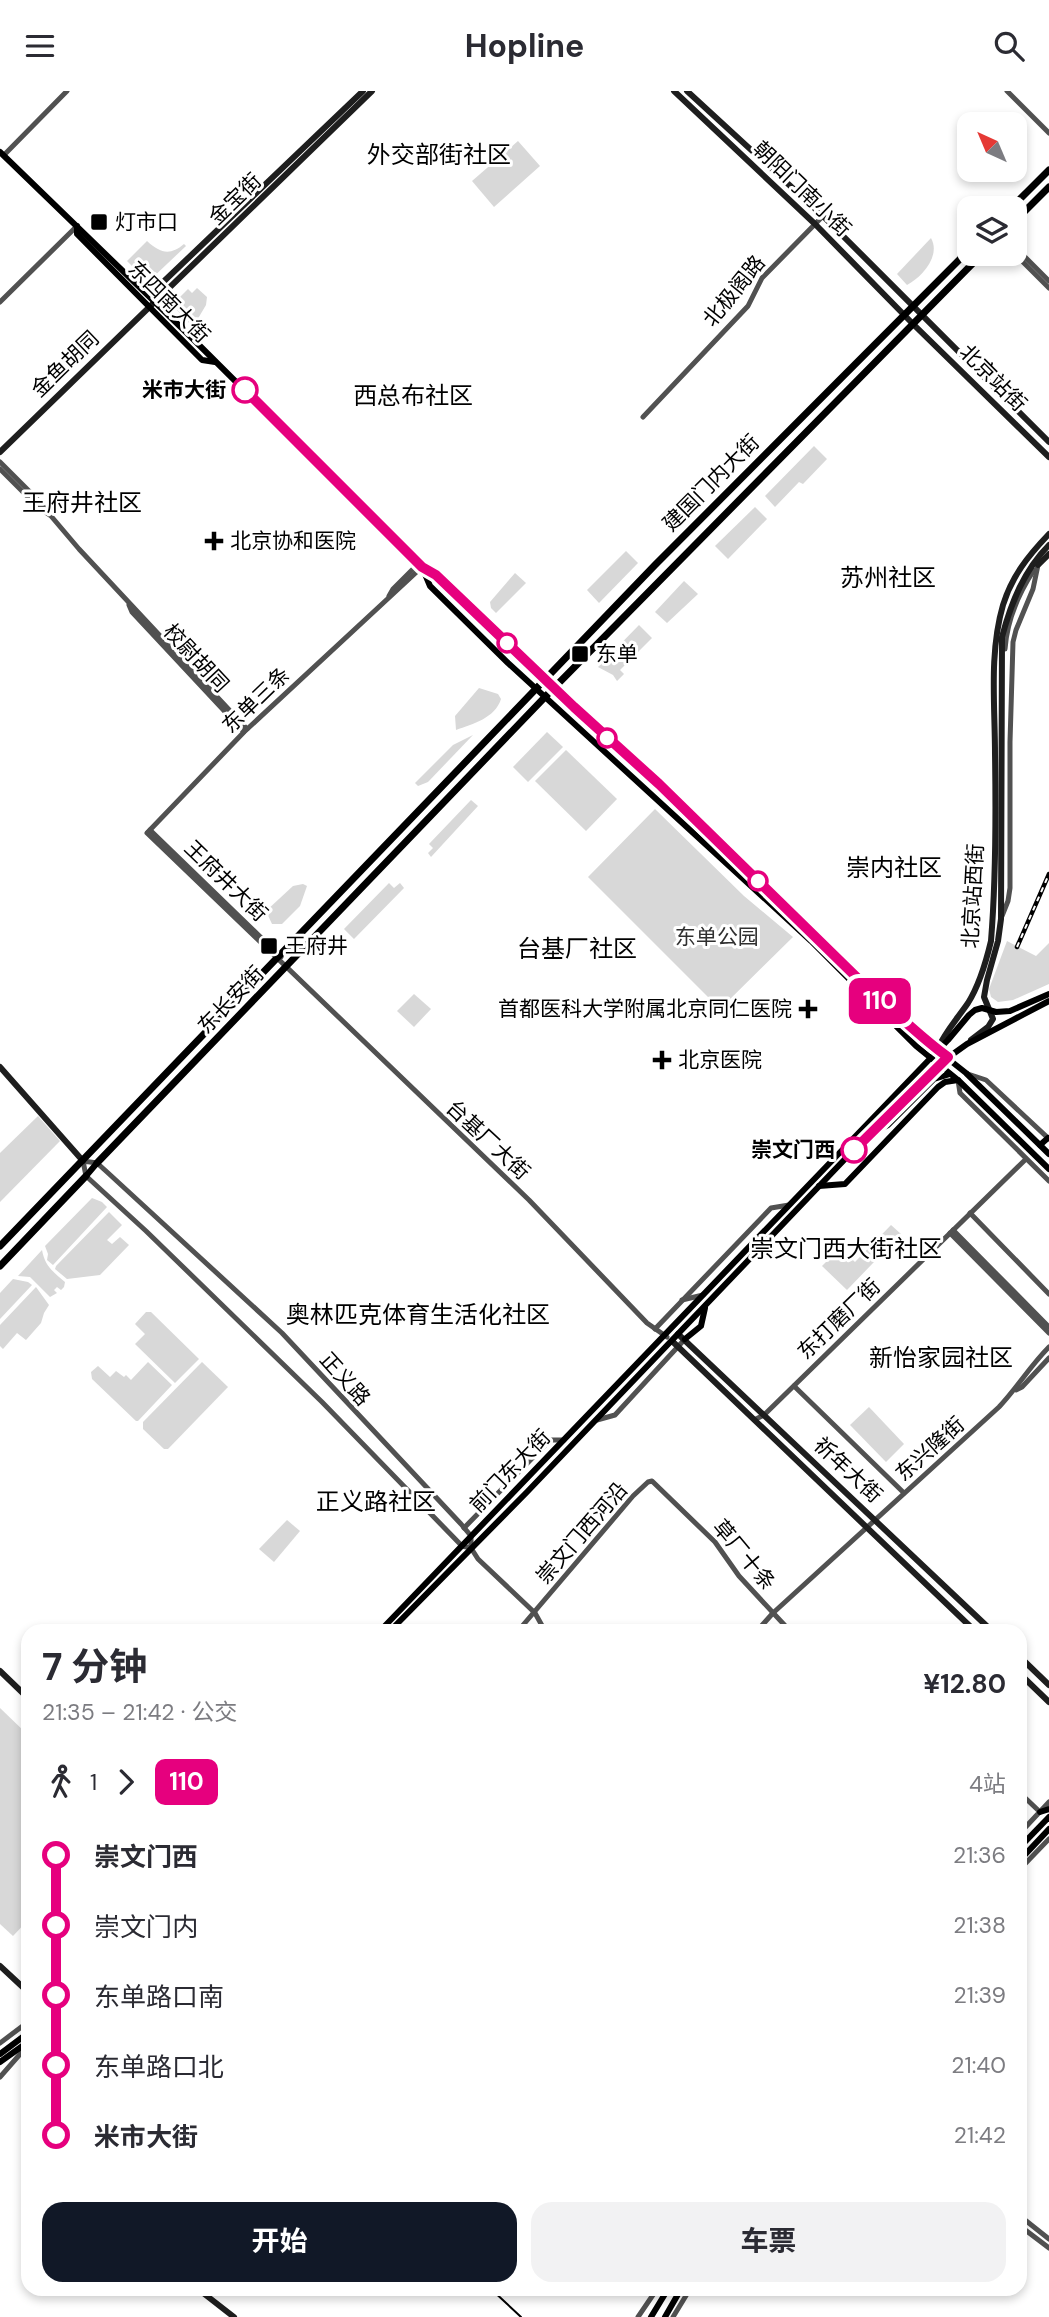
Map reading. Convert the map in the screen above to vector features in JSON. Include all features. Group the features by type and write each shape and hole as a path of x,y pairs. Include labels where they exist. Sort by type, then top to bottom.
{"highway":[{"path":"1023,196 1049,170"},
{"path":"1027,209 1049,187"},
{"path":"913,307 957,262"},
{"path":"921,315 970,266"},
{"name":"建国门内大街","path":"535,689 913,307"},
{"name":"建国门内大街","path":"544,698 921,315"},
{"name":"东长安街","path":"0,1246 535,689"},
{"name":"东长安街","path":"97,1163 544,698"},
{"name":"东长安街","path":"0,1266 86,1176"}],"main road":[{"name":"金宝街","path":"151,303 160,285 363,91"},
{"name":"金宝街","path":"151,303 372,91"},
{"name":"朝阳门南小街","path":"674,91 815,224 913,324"},
{"name":"朝阳门南小街","path":"687,91 822,216 921,315"},
{"name":"东四南大街","path":"2,153 151,303 216,362 420,565"},
{"name":"金鱼胡同","path":"0,452 151,303"},
{"name":"北京站街","path":"921,315 1049,442"},
{"name":"北京站街","path":"913,324 1049,457"},
{"name":"北京站西街","path":"937,1050 944,1034 976,988 987,958 990,940 995,658 998,628 1004,604 1017,573 1049,534"},
{"name":"北京站西街","path":"989,1010 985,993 1001,919 1002,637 1010,609 1026,575 1034,561 1049,545"},
{"name":"北京站西街","path":"1038,565 1049,554"},
{"path":"420,565 436,575 659,784 885,1005 966,1073 1049,1154"},
{"path":"420,565 430,586 544,698 811,941 916,1046 958,1080 1049,1169"},
{"path":"937,1050 972,1012 979,1009 1010,1011 1049,994"},
{"path":"967,1044 1049,1001"},
{"path":"867,1136 939,1064 992,1023 989,1010"},
{"name":"前门东大街","path":"387,1624 937,1050"},
{"path":"0,1067 83,1161"},
{"path":"867,1136 888,1125 934,1079 950,1074"},
{"path":"819,1186 845,1184 938,1087 945,1082 958,1080"},
{"name":"前门东大街","path":"397,1624 867,1136"},
{"path":"1040,1145 1049,1136"},
{"path":"1026,1159 1032,1153"},
{"name":"东长安街","path":"86,1176 97,1163"},
{"path":"685,1339 701,1326 705,1306"},
{"name":"祈年大街","path":"678,1334 985,1624"},
{"name":"祈年大街","path":"672,1341 968,1624"},
{"path":"1027,1664 1049,1685"},
{"path":"0,1671 21,1691"},
{"path":"1027,1681 1049,1702"},
{"path":"1040,1812 1049,1809"},
{"path":"1027,1840 1049,1817"},
{"path":"1027,1853 1049,1829"},
{"path":"0,1966 21,1986"},
{"path":"0,2054 21,2038"},
{"path":"0,2045 9,2047"},
{"path":"0,2062 21,2048"},
{"path":"207,2296 234,2317"},
{"path":"652,2317 664,2296"},
{"path":"665,2317 677,2296"}],"street":[{"path":"2,153 65,91"},
{"path":"1007,91 1049,133"},
{"name":"北极阁路","path":"643,417 748,306 762,278 822,216"},
{"path":"0,302 77,226"},
{"path":"1027,259 1049,281"},
{"path":"1027,266 1049,288"},
{"name":"校尉胡同","path":"0,461 129,604 132,612 245,731"},
{"name":"校尉胡同","path":"0,469 47,513"},
{"name":"东单三条","path":"148,832 245,731 396,592 420,565"},
{"path":"1001,919 1010,888 1013,642 1033,589 1038,565"},
{"name":"北京站西街","path":"1001,747 1007,630 1021,595 1038,565"},
{"name":"王府井大街","path":"148,832 278,956 286,969"},
{"name":"台基厂大街","path":"286,969 528,1200 655,1329 672,1341"},
{"path":"966,1073 986,1080 1049,1136"},
{"path":"958,1080 960,1093 1049,1181"},
{"name":"东打磨厂街","path":"754,1420 764,1415 1026,1159"},
{"path":"86,1176 83,1161 97,1163"},
{"name":"正义路","path":"97,1163 282,1332 471,1536"},
{"name":"正义路","path":"86,1176 322,1402 462,1546"},
{"path":"655,1329 771,1207 789,1205"},
{"path":"970,1213 1049,1294"},
{"path":"952,1231 1049,1327"},
{"path":"952,1231 1049,1333"},
{"path":"682,1300 704,1295"},
{"path":"665,1336 678,1334"},
{"path":"594,1421 615,1415 685,1339"},
{"name":"东兴隆街","path":"763,1624 1013,1392 1034,1362 1049,1347"},
{"name":"东兴隆街","path":"1013,1392 1022,1387 1049,1358"},
{"path":"794,1386 904,1493"},
{"path":"464,1528 550,1440 565,1440"},
{"name":"崇文门西河沿","path":"525,1624 633,1496 648,1482 655,1482 674,1502"},
{"path":"489,1503 509,1498"},
{"name":"草厂十条","path":"674,1502 715,1542 739,1576 783,1624"},
{"path":"471,1536 471,1548 478,1559 535,1613 541,1624"},
{"path":"462,1546 471,1548"},
{"path":"1027,1800 1040,1812"},
{"path":"1027,1826 1049,1802"},
{"path":"1027,1862 1049,1839"},
{"path":"0,2045 21,2028"},
{"path":"0,2077 21,2052"},
{"path":"1027,2222 1049,2239"},
{"path":"1027,2231 1049,2248"},
{"path":"638,2317 652,2296"},
{"path":"673,2317 686,2296"}],"green space":[{"path":"518,141 540,166 494,207 472,181"},
{"path":"931,238 934,252 932,259 924,271 907,285 897,274"},
{"path":"147,241 165,251 174,250 184,244 186,246 148,282 127,261"},
{"path":"197,288 207,297 206,305 193,327 172,305 188,289 192,293"},
{"path":"814,446 827,459 775,507 765,496"},
{"path":"755,507 767,519 728,559 715,546"},
{"path":"626,551 638,563 599,603 587,590"},
{"path":"515,573 526,583 496,613 490,602"},
{"path":"684,581 698,594 667,623 655,612"},
{"path":"639,625 652,638 620,670 624,674 617,681 613,675 598,667"},
{"path":"479,688 498,694 501,699 498,706 489,716 456,730 455,716"},
{"path":"547,732 563,747 528,782 513,767"},
{"path":"473,735 428,782 418,786 415,783 453,745"},
{"path":"566,750 617,799 586,831 535,781"},
{"path":"471,800 478,806 431,857 428,853 433,848 429,844"},
{"name":"东单公园","path":"655,809 744,896 793,937 720,1009 588,877"},
{"path":"389,883 394,888 400,883 404,888 354,939 344,929"},
{"path":"293,886 307,886 300,906 282,924 272,924 266,911"},
{"path":"1007,941 1036,956 1049,943 1049,984 1013,1000 998,1002 991,997 989,989"},
{"path":"414,994 431,1009 414,1027 397,1011"},
{"path":"38,1116 60,1141 0,1202 0,1153"},
{"path":"92,1198 107,1207 53,1265 47,1260 45,1246"},
{"path":"109,1212 122,1225 107,1240 112,1244 120,1237 129,1245 100,1275 67,1279 55,1269 56,1266"},
{"path":"891,1225 901,1234 847,1290 822,1266 840,1248 855,1262"},
{"path":"42,1250 50,1268 65,1282 61,1290 57,1287 54,1290 57,1293 50,1297 30,1277 18,1276"},
{"path":"13,1279 32,1285 0,1319 0,1293"},
{"path":"36,1287 49,1305 41,1323 26,1340 17,1333 3,1349 0,1346 0,1325"},
{"path":"146,1312 151,1312 199,1359 175,1383 135,1344 145,1334 135,1324"},
{"path":"148,1362 172,1385 136,1421 92,1379 91,1372 98,1366 110,1377 116,1371 131,1380"},
{"path":"202,1362 228,1387 168,1449 164,1449 143,1429 143,1422"},
{"path":"869,1407 904,1444 886,1462 850,1425"},
{"path":"287,1520 300,1531 274,1562 259,1549"},
{"path":"0,1708 21,1728 21,1927 13,1936 0,1924"}],"tram line":[{"path":"498,2296 521,2317"}],"railway":[{"path":"1017,947 1049,874"}],"bus line":[{"name":"110","path":"245,390 422,567 436,575 659,784 885,1005 948,1057 854,1150"}],"place":[{"name":"灯市口","path":"99,222"},
{"name":"米市大街","path":"245,390"},
{"name":"北京协和医院","path":"214,541"},
{"name":"东单","path":"580,654"},
{"name":"王府井","path":"269,946"},
{"name":"首都医科大学附属北京同仁医院","path":"808,1009"},
{"name":"北京医院","path":"662,1060"},
{"name":"崇文门西","path":"854,1150"}],"district":[{"name":"外交部街社区","path":"439,154"},
{"name":"西总布社区","path":"413,395"},
{"name":"王府井社区","path":"82,502"},
{"name":"苏州社区","path":"888,577"},
{"name":"崇内社区","path":"894,867"},
{"name":"台基厂社区","path":"577,948"},
{"name":"崇文门西大街社区","path":"846,1248"},
{"name":"奥林匹克体育生活化社区","path":"418,1314"},
{"name":"新怡家园社区","path":"941,1357"},
{"name":"正义路社区","path":"376,1501"}]}
